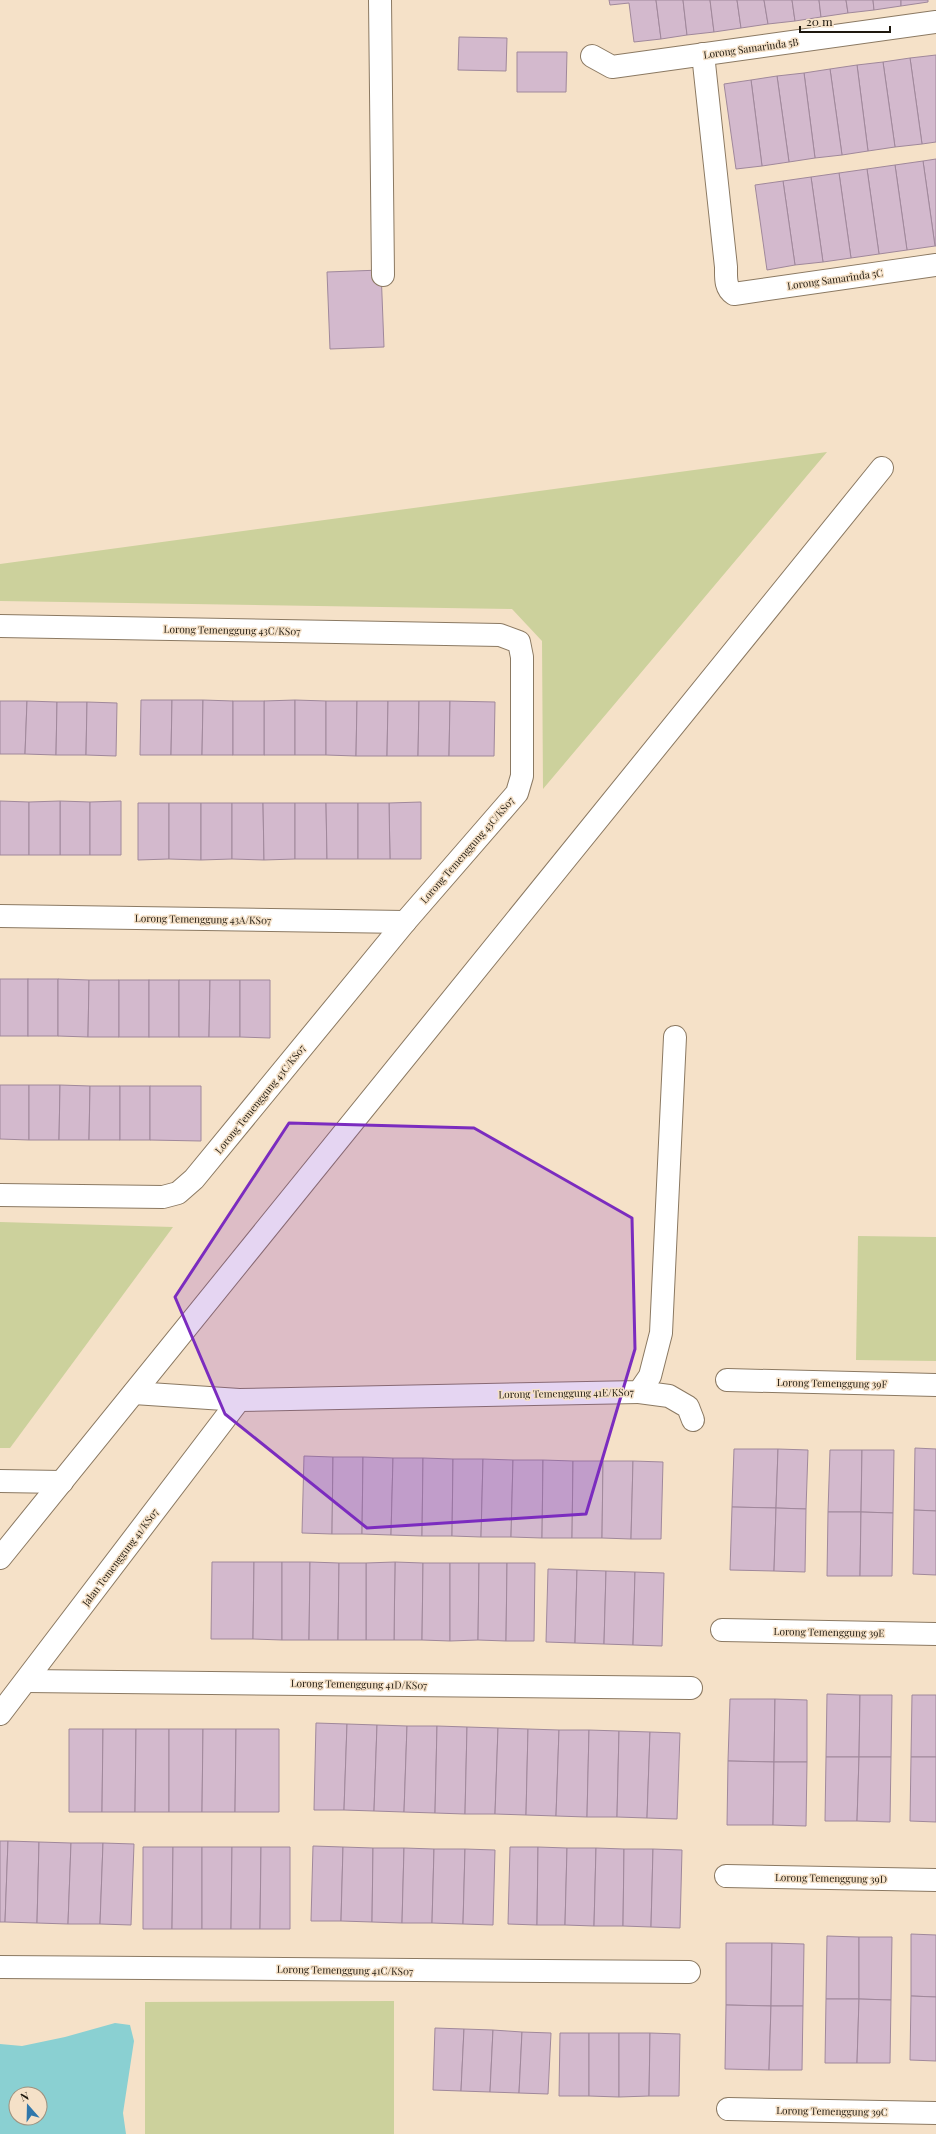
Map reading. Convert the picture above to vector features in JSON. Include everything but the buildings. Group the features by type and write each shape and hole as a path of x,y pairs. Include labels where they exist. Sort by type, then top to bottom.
{"street":[{"path":"380,0 383,275"},
{"name":"Lorong Samarinda 5B","path":"592,56 612,67 936,22"},
{"name":"Lorong Samarinda 5C","path":"703,54 726,267 725,281 729,290 734,294 936,265"},
{"path":"0,1558 882,468"},
{"name":"Lorong Temenggung 43C/KS07","path":"0,626 500,635 518,642 522,657 522,776 517,792 405,922 194,1179 178,1193 163,1197 0,1195"},
{"name":"Lorong Temenggung 43A/KS07","path":"0,916 405,922"},
{"name":"Lorong Temenggung 41E/KS07","path":"134,1392 239,1400 639,1392 650,1376 661,1333 675,1037"},
{"name":"Lorong Temenggung 39F","path":"727,1380 936,1385"},
{"path":"639,1392 669,1396 688,1407 693,1420"},
{"name":"Jalan Temenggung 41/KS07","path":"0,1714 27,1681 239,1400"},
{"path":"0,1481 62,1482"},
{"name":"Lorong Temenggung 39E","path":"722,1630 936,1634"},
{"name":"Lorong Temenggung 41D/KS07","path":"27,1681 691,1688"},
{"name":"Lorong Temenggung 39D","path":"726,1876 936,1880"},
{"name":"Lorong Temenggung 41C/KS07","path":"0,1967 689,1972"},
{"name":"Lorong Temenggung 39C","path":"728,2109 936,2113"}],"highlighted area":[{"path":"289,1123 474,1128 632,1218 635,1349 586,1514 367,1528 225,1414 175,1297"}],"green space":[{"path":"827,452 543,789 542,641 512,609 0,601 0,564"},
{"path":"0,1222 173,1227 10,1448 0,1448"},
{"path":"858,1236 936,1237 936,1361 856,1360"},
{"path":"394,2001 394,2134 145,2134 145,2002"}],"water":[{"path":"115,2023 130,2025 134,2041 123,2113 126,2134 0,2134 0,2044 22,2046 65,2037"}]}
